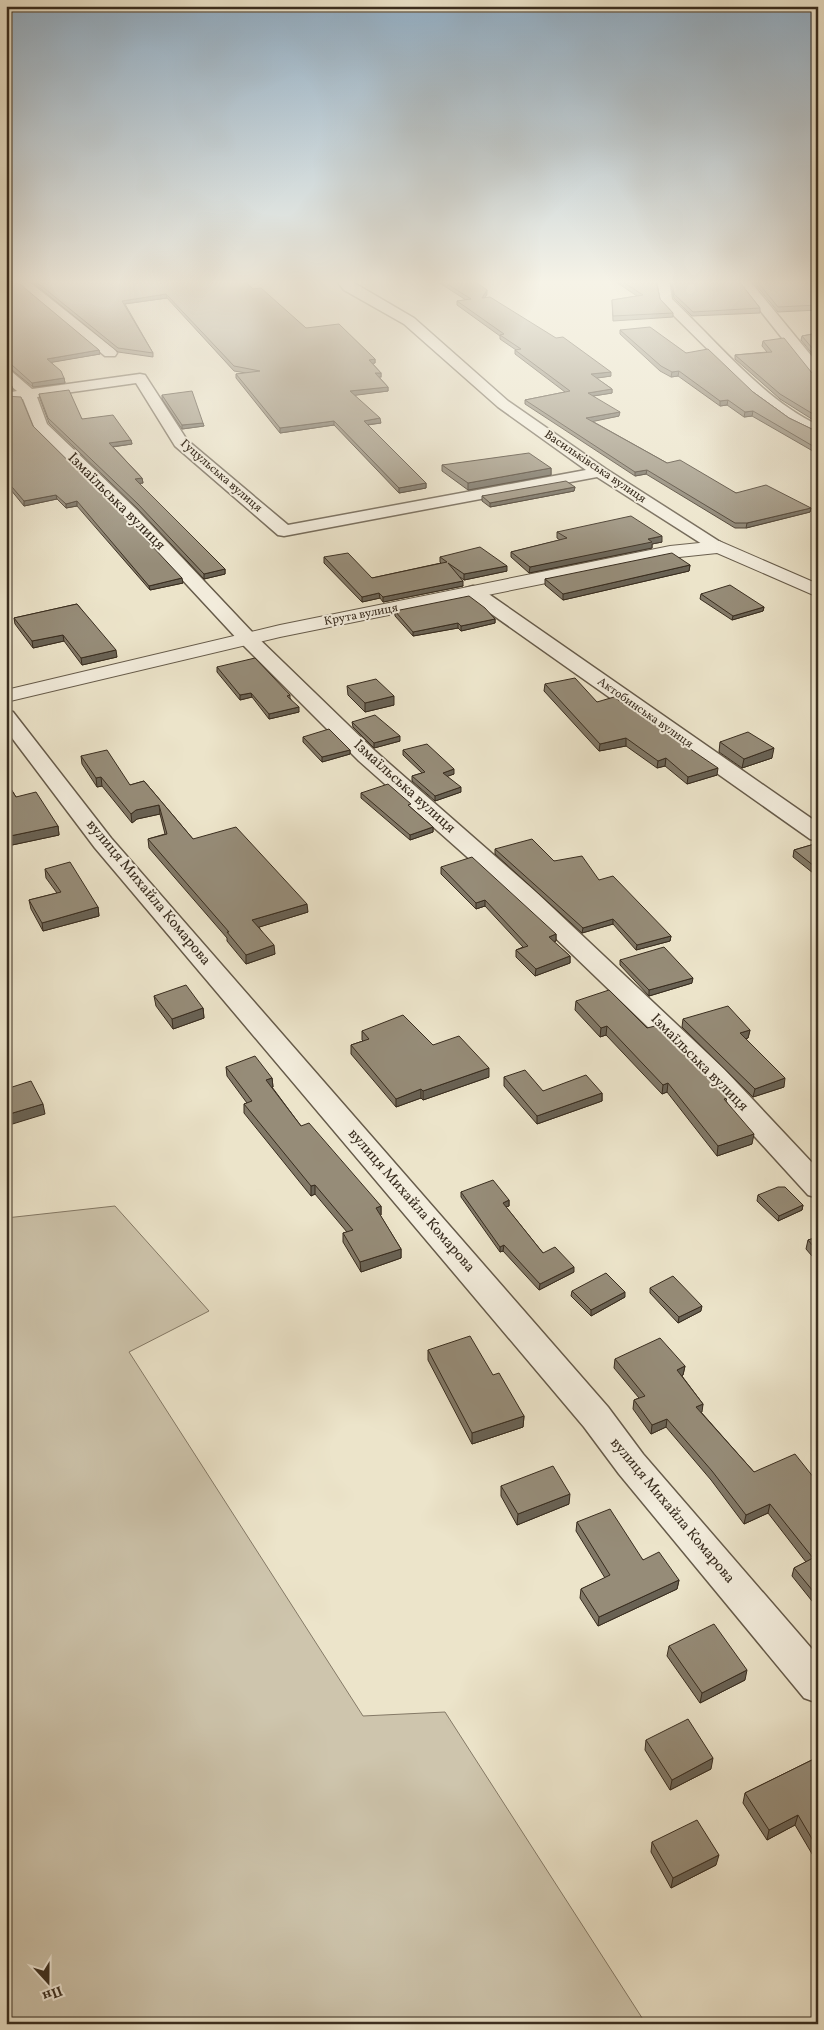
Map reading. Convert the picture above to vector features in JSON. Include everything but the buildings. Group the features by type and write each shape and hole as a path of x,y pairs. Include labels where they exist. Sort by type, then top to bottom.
{"street":[{"name":"Ізмаїльська вулиця","path":"7,375 28,393 40,426 131,514 248,638 367,756 527,897 707,1068 818,1188"},
{"name":"Васильківська вулиця","path":"469,375 502,404 600,472 719,547 818,590"},
{"path":"742,375 769,401 813,425"},
{"name":"Гуцульська вулиця","path":"6,397 140,378 181,443 284,531 600,472"},
{"name":"Крута вулиця","path":"6,696 248,638 670,552 719,547"},
{"name":"Актобинська вулиця","path":"473,592 818,834"},
{"name":"вулиця Михайла Комарова","path":"6,716 103,843 596,1417 631,1464 818,1685"}],"shaded area":[{"path":"115,1206 209,1311 129,1352 363,1716 445,1712 646,2024 6,2024 6,1218"}]}
